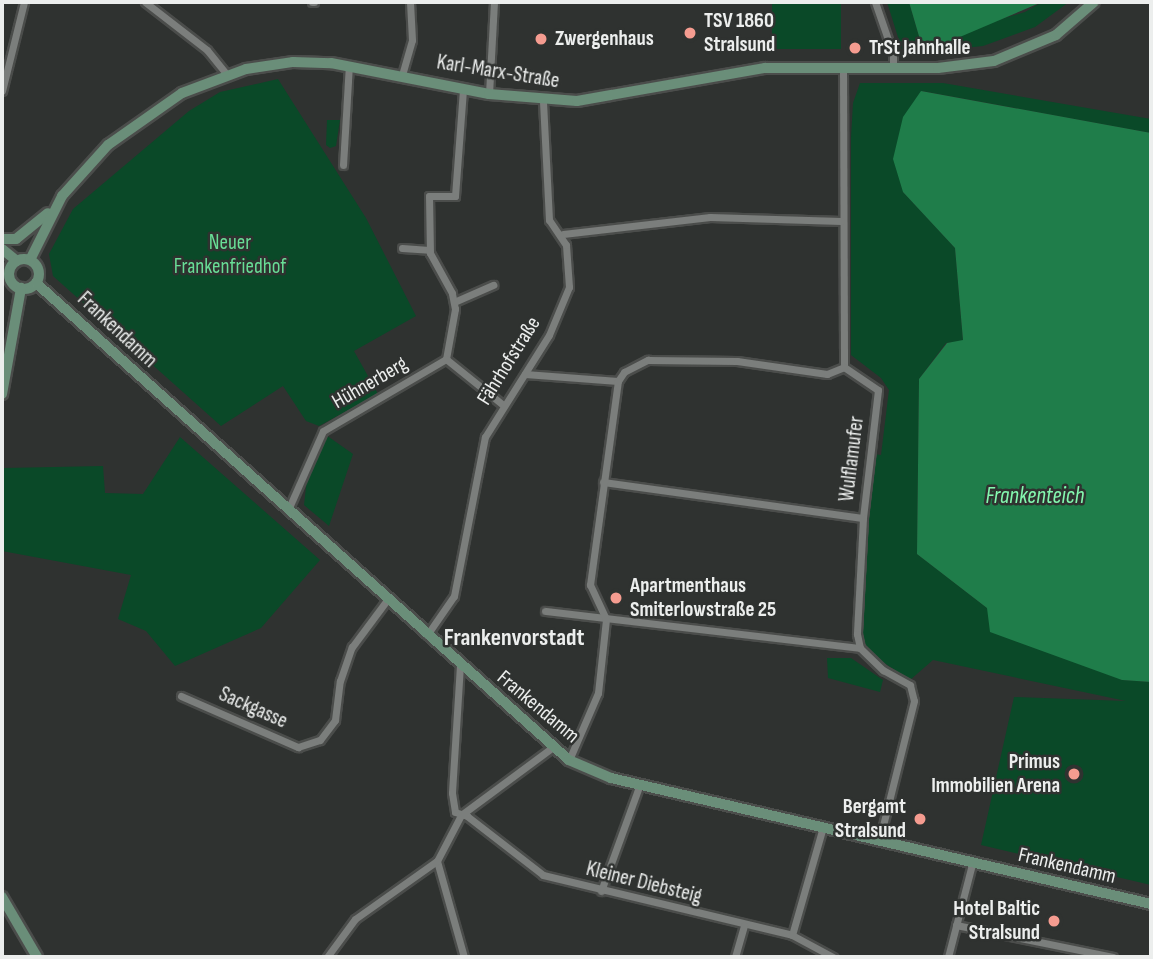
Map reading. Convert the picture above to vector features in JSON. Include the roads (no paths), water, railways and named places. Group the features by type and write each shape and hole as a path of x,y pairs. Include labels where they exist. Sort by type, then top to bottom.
{"street":[{"path":"2,91 24,2"},
{"path":"145,2 207,50 227,75"},
{"path":"402,75 412,40 410,2"},
{"path":"489,94 494,2"},
{"path":"875,2 893,54 893,68"},
{"name":"Karl-Marx-Straße","path":"30,260 54,208 80,172 130,126 182,93 227,75 293,62 349,65 489,94 544,102 577,101 756,69 938,68 1017,55 1067,27 1094,2"},
{"path":"343,165 349,65"},
{"path":"569,760 598,693 606,619 590,585 618,381 624,372 648,360 737,361 827,374 844,367 841,221 843,67"},
{"path":"463,89 455,196 429,195 429,250 454,302 446,359 503,405"},
{"name":"Fährhofstraße","path":"427,635 454,596 478,459 503,405 549,335 569,287 563,234 550,219 544,102"},
{"name":"Karl-Marx-Straße","path":"2,239 16,239 54,208"},
{"path":"563,234 710,218 841,221"},
{"path":"2,248 17,261"},
{"path":"402,248 429,250"},
{"path":"30,260 39,270 36,283 20,288 12,282 6,267 17,261 30,260"},
{"name":"Frankendamm","path":"36,283 287,511 569,760 592,771 640,784 1151,904"},
{"path":"454,302 493,285"},
{"path":"2,394 20,288"},
{"name":"Hühnerberg","path":"287,511 323,431 446,359"},
{"name":"Wulflamufer","path":"844,367 878,390 863,518 860,648"},
{"path":"525,374 618,381"},
{"path":"603,482 863,518"},
{"name":"Sackgasse","path":"181,696 298,747 320,740 335,720 340,681 352,647 387,600"},
{"path":"545,611 860,648 883,670 910,685 914,701 879,841"},
{"path":"460,665 452,793 455,813 461,815"},
{"path":"327,957 355,919 438,861 461,815 553,747"},
{"path":"601,891 640,784"},
{"name":"Kleiner Diebsteig","path":"461,815 530,868 601,891 792,935 833,957"},
{"path":"792,935 823,827"},
{"path":"438,861 464,957"},
{"path":"948,957 972,864"},
{"path":"2,897 37,957"},
{"path":"735,957 744,925"},
{"path":"956,925 1069,953 1113,957"}],"water":[{"path":"909,2 1042,2 934,48 921,43"},
{"name":"Frankenteich","path":"921,91 1151,133 1151,682 1122,680 990,632 987,608 917,554 919,379 947,343 963,340 955,248 903,192 893,159 903,117"}],"place":[{"name":"TSV 1860 Stralsund","path":"690,33"},
{"name":"Zwergenhaus","path":"541,39"},
{"name":"TrSt Jahnhalle","path":"855,48"},
{"name":"Apartmenthaus Smiterlowstraße 25","path":"616,598"},
{"name":"Primus Immobilien Arena","path":"1074,774"},
{"name":"Bergamt Stralsund","path":"920,819"},
{"name":"Hotel Baltic Stralsund","path":"1054,921"}],"district":[{"name":"Frankenvorstadt","path":"514,638"}],"park label":[{"name":"Neuer Frankenfriedhof","path":"230,255"}]}
